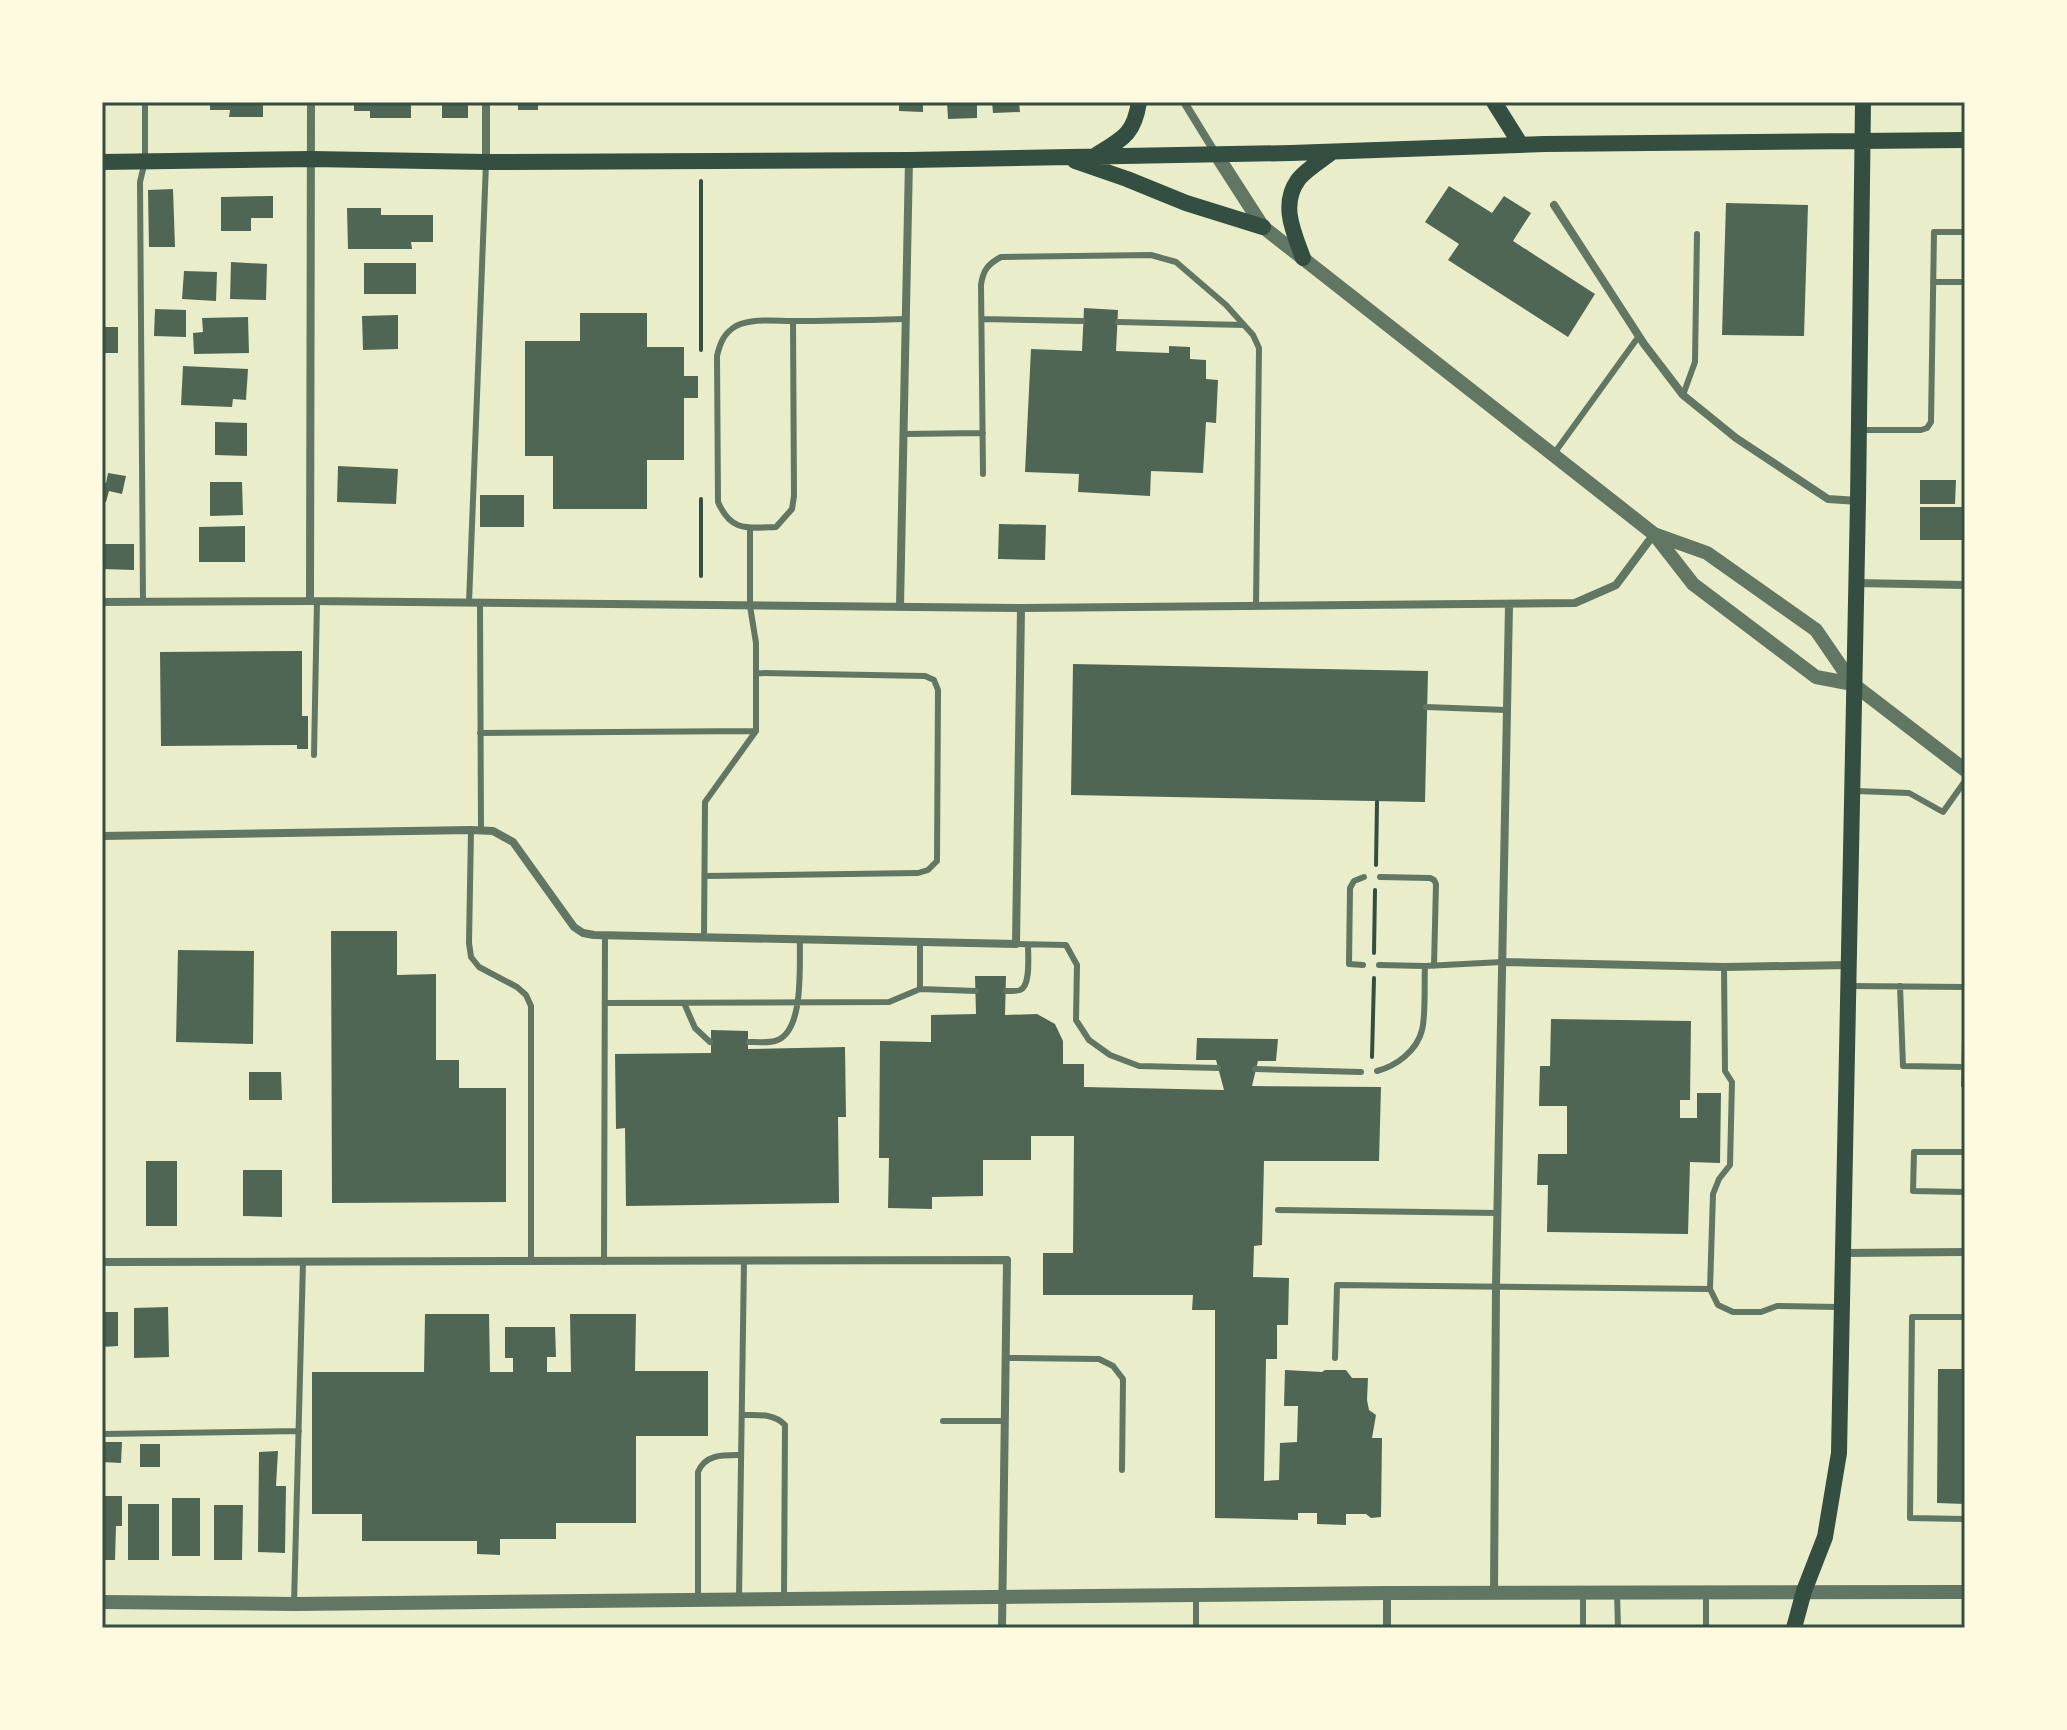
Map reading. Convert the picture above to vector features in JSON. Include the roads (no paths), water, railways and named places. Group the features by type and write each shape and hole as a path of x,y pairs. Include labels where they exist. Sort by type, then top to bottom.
{"main road":[{"path":"1094,156 1127,136 1137,118 1139,102"},
{"path":"1494,102 1521,145"},
{"path":"1794,1628 1804,1591 1825,1537 1839,1453 1863,102"},
{"path":"102,162 311,159 486,162 909,160 1521,145 1965,140"},
{"path":"1303,258 1289,217 1289,201 1298,179 1332,152"},
{"path":"1062,157 1186,203 1263,227"}],"street":[{"path":"311,102 313,601"},
{"path":"486,102 486,162"},
{"path":"1184,102 1263,227 1654,534 1693,584 1816,677 1853,684"},
{"path":"900,607 909,160"},
{"path":"1554,205 1639,336 1683,395 1736,438 1828,499 1858,501"},
{"path":"102,602 1021,608 1575,603 1616,585 1654,534"},
{"path":"1654,534 1707,553 1816,630 1853,684 1965,770"},
{"path":"1855,583 1965,585"},
{"path":"1494,1593 1496,1286 1509,605"},
{"path":"102,836 493,831 513,842 574,927 583,933 1016,944 1021,608"},
{"path":"1502,962 1724,967 1849,965"},
{"path":"1844,1253 1965,1252"},
{"path":"102,1262 1007,1260 1002,1628"},
{"path":"102,1602 294,1604 1196,1594 1965,1592"},
{"path":"1387,1593 1387,1628"}],"lane":[{"path":"143,602 140,182 145,161 145,102"},
{"path":"469,603 486,162"},
{"path":"1859,430 1921,430 1931,422 1934,232 1965,232"},
{"path":"1683,395 1695,362 1697,234"},
{"path":"983,474 983,274 989,263 1001,257 1151,255 1176,262 1226,305 1253,335 1259,348 1256,606"},
{"path":"1933,282 1965,282"},
{"path":"793,321 792,509 776,527 750,528 731,523 718,502 717,356 726,333 745,323 793,321 906,319"},
{"path":"982,319 1082,321"},
{"path":"1118,322 1244,325"},
{"path":"1553,455 1639,336"},
{"path":"904,434 983,433"},
{"path":"704,938 705,802 756,731 756,643 750,606 750,528"},
{"path":"313,601 314,755"},
{"path":"480,604 481,830"},
{"path":"705,876 918,873 928,870 937,861 938,690 934,680 925,676 756,673"},
{"path":"1426,707 1506,710"},
{"path":"480,733 756,731"},
{"path":"1852,791 1909,793 1943,812 1965,781"},
{"path":"471,830 471,957 479,967 517,987 526,995 531,1006 531,1262"},
{"path":"1363,965 1349,964 1350,888 1354,881 1364,877"},
{"path":"1378,879 1434,880 1434,966"},
{"path":"604,1262 605,935"},
{"path":"749,1042 776,1041 793,1021 798,1003 800,940"},
{"path":"920,942 920,989"},
{"path":"1016,944 1066,945 1077,965 1076,1020 1089,1040 1110,1055 1139,1066 1218,1068"},
{"path":"1006,991 1019,991 1027,982 1028,945"},
{"path":"1376,962 1434,966 1502,962"},
{"path":"1375,1071 1400,1061 1422,1031 1425,966"},
{"path":"1724,967 1725,1071 1732,1082 1730,1165 1719,1179 1713,1194 1710,1289 1718,1305 1733,1312 1761,1312 1777,1306 1842,1307"},
{"path":"1848,986 1965,987"},
{"path":"1900,986 1903,1066 1965,1067"},
{"path":"605,1003 889,1002 920,989 976,991"},
{"path":"684,1003 695,1028 710,1042"},
{"path":"1255,1069 1361,1072"},
{"path":"1965,1152 1914,1152 1913,1191 1965,1192"},
{"path":"1278,1210 1498,1213"},
{"path":"739,1599 744,1261"},
{"path":"294,1604 303,1262"},
{"path":"1335,1358 1337,1285 1710,1289"},
{"path":"1965,1317 1912,1317 1910,1518 1965,1519"},
{"path":"1007,1358 1099,1359 1113,1366 1123,1379 1122,1470"},
{"path":"742,1415 765,1415 779,1419 785,1425 784,1599"},
{"path":"943,1421 1005,1421"},
{"path":"102,1434 299,1431"},
{"path":"698,1600 698,1472 702,1463 711,1458 741,1455"},
{"path":"1583,1592 1583,1628"},
{"path":"1617,1592 1618,1628"},
{"path":"1706,1592 1706,1628"},
{"path":"1196,1594 1196,1628"}]}
